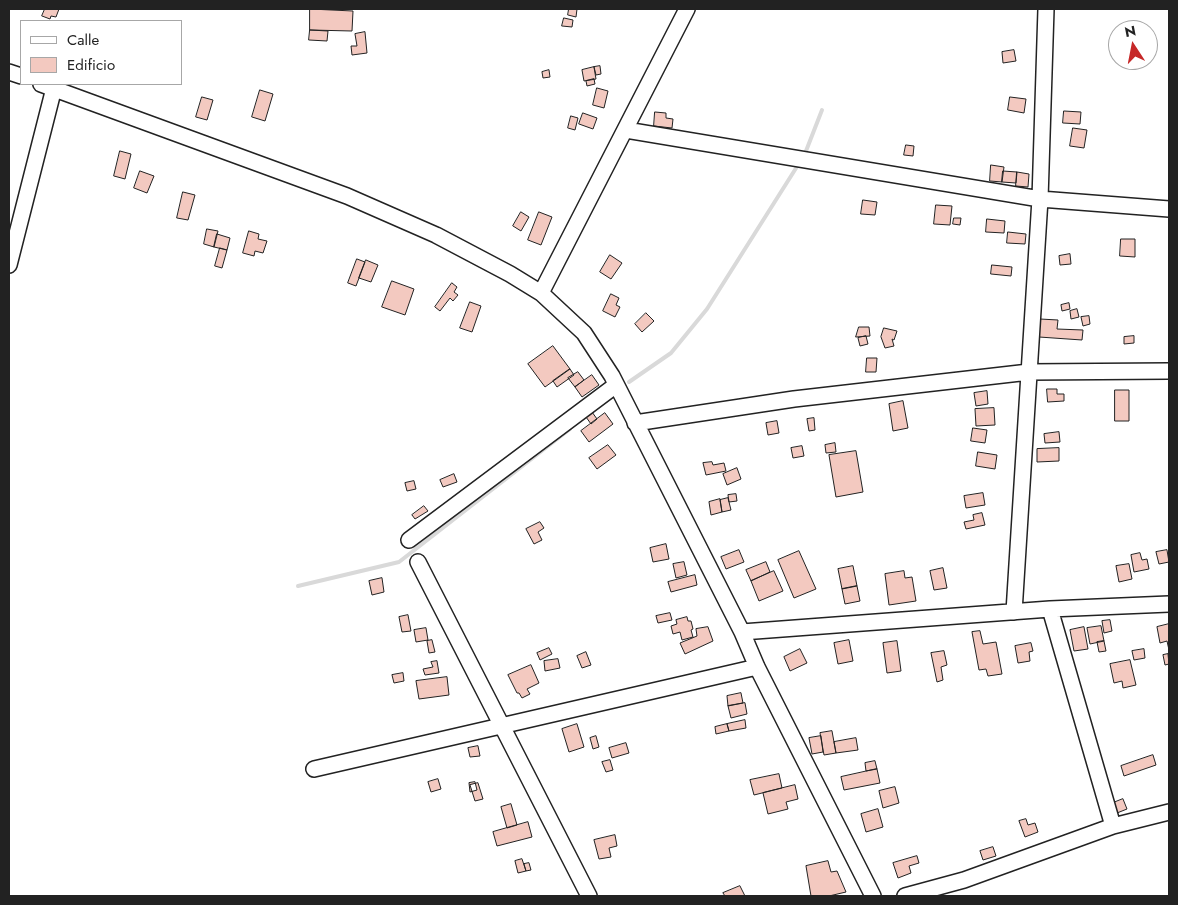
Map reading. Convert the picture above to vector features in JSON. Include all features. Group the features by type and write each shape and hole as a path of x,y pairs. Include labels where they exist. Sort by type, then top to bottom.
{"street":[{"path":"541,293 687,9"},
{"path":"1014,612 1040,199 1046,9"},
{"path":"9,265 48,86 347,196 436,235 510,274 541,293 584,334 616,385 742,632 756,667 873,896"},
{"path":"626,130 1040,199 1169,209"},
{"path":"635,423 794,399 1029,372 1169,371"},
{"path":"409,540 616,385"},
{"path":"418,562 589,896"},
{"path":"742,632 1050,609 1169,604"},
{"path":"1050,609 1113,826"},
{"path":"314,769 756,667"},
{"path":"905,896 964,880 1113,826 1169,812"}],"building":[{"path":"45,9 59,9 56,17 51,16 50,19 42,16"},
{"path":"310,9 353,11 352,31 310,30"},
{"path":"569,9 577,9 576,17 568,15"},
{"path":"564,18 573,20 572,27 562,26"},
{"path":"310,30 328,31 327,41 309,40"},
{"path":"365,32 367,53 352,55 351,46 357,46 355,34"},
{"path":"1014,50 1016,61 1003,63 1002,52"},
{"path":"600,66 601,74 596,75 594,67"},
{"path":"594,67 596,79 584,81 582,70"},
{"path":"549,70 550,77 543,78 542,72"},
{"path":"594,79 595,84 587,86 586,81"},
{"path":"597,88 608,91 604,108 593,105"},
{"path":"260,90 273,94 265,121 252,117"},
{"path":"202,97 213,100 207,120 196,117"},
{"path":"1010,97 1026,99 1024,113 1008,110"},
{"path":"1064,111 1081,112 1080,124 1063,123"},
{"path":"655,112 666,113 666,118 673,119 672,128 654,126"},
{"path":"583,113 597,118 593,129 579,124"},
{"path":"571,116 578,118 575,130 568,128"},
{"path":"1073,128 1087,130 1084,148 1070,146"},
{"path":"906,145 914,146 913,156 904,155"},
{"path":"120,151 131,154 125,179 114,176"},
{"path":"991,165 1004,167 1002,182 990,181"},
{"path":"140,171 154,176 147,193 134,188"},
{"path":"1003,171 1017,172 1016,183 1002,182"},
{"path":"1017,172 1029,174 1028,187 1016,186"},
{"path":"183,192 195,195 188,220 177,218"},
{"path":"863,200 877,202 875,215 861,214"},
{"path":"936,205 952,206 950,225 934,224"},
{"path":"521,212 529,217 521,231 513,226"},
{"path":"539,212 552,217 541,245 528,240"},
{"path":"954,218 961,218 960,225 953,224"},
{"path":"987,219 1005,221 1004,233 986,232"},
{"path":"207,229 218,231 214,247 204,244"},
{"path":"249,231 259,234 258,239 267,241 263,253 255,251 254,256 243,253"},
{"path":"1008,232 1026,234 1025,244 1007,243"},
{"path":"217,234 230,238 227,250 214,247"},
{"path":"1121,239 1135,239 1135,257 1120,256"},
{"path":"220,248 227,250 222,268 215,266"},
{"path":"1070,254 1071,264 1060,265 1059,256"},
{"path":"610,255 622,263 611,279 600,272"},
{"path":"357,259 365,262 356,286 348,283"},
{"path":"366,260 378,265 371,282 359,278"},
{"path":"992,265 1012,267 1011,276 991,274"},
{"path":"392,281 414,289 405,315 382,307"},
{"path":"452,283 457,287 454,292 458,295 453,301 450,298 440,311 435,307"},
{"path":"611,294 619,298 616,305 620,307 615,317 603,311"},
{"path":"470,302 481,306 472,332 460,328"},
{"path":"1069,303 1070,309 1062,311 1061,305"},
{"path":"1077,309 1079,317 1071,319 1070,311"},
{"path":"646,313 654,321 642,332 635,324"},
{"path":"1089,316 1090,324 1083,326 1081,317"},
{"path":"1040,319 1058,320 1057,329 1083,330 1082,340 1039,337"},
{"path":"859,327 869,327 870,336 856,337"},
{"path":"884,328 897,331 894,340 892,339 894,346 885,348 881,337"},
{"path":"866,336 868,344 860,346 858,338"},
{"path":"1134,336 1134,343 1124,344 1124,337"},
{"path":"553,346 570,369 545,387 528,364"},
{"path":"867,358 877,358 876,372 866,372"},
{"path":"570,369 574,375 557,387 553,381"},
{"path":"578,372 584,380 575,387 568,378"},
{"path":"592,375 599,385 582,397 575,387"},
{"path":"1047,389 1057,389 1057,394 1064,394 1064,401 1048,402"},
{"path":"1115,390 1129,390 1129,421 1115,421"},
{"path":"987,391 988,404 976,406 974,393"},
{"path":"903,401 908,428 893,431 889,404"},
{"path":"994,408 995,425 976,426 975,409"},
{"path":"592,412 597,419 591,424 586,417"},
{"path":"605,413 613,424 589,442 581,431"},
{"path":"814,418 815,430 809,431 807,419"},
{"path":"777,421 779,433 768,435 766,423"},
{"path":"973,428 987,430 985,443 971,441"},
{"path":"1059,432 1060,442 1045,443 1044,434"},
{"path":"835,443 836,452 826,453 825,445"},
{"path":"608,445 616,455 597,469 589,458"},
{"path":"802,446 804,456 793,458 791,448"},
{"path":"1059,448 1059,461 1037,462 1037,449"},
{"path":"856,451 863,492 836,497 829,455"},
{"path":"978,452 997,455 995,469 976,466"},
{"path":"712,462 713,465 724,463 726,471 706,475 703,463"},
{"path":"737,468 741,479 727,485 723,474"},
{"path":"454,474 457,482 443,487 440,480"},
{"path":"414,481 416,489 407,491 405,483"},
{"path":"983,493 985,505 966,508 964,496"},
{"path":"736,494 737,501 729,502 728,495"},
{"path":"728,498 731,510 722,512 720,500"},
{"path":"720,499 722,512 711,515 709,502"},
{"path":"424,506 428,511 415,519 412,515"},
{"path":"982,513 985,525 966,529 964,522 974,520 973,515"},
{"path":"540,522 544,528 538,532 542,540 534,544 526,529"},
{"path":"666,544 669,559 653,562 650,548"},
{"path":"739,550 744,562 726,569 721,557"},
{"path":"1167,550 1169,562 1159,564 1156,552"},
{"path":"799,551 816,589 794,598 778,560"},
{"path":"1140,553 1142,560 1147,559 1149,569 1134,572 1131,555"},
{"path":"684,562 687,575 676,578 673,564"},
{"path":"766,562 770,572 751,581 746,570"},
{"path":"1129,564 1132,579 1119,582 1116,566"},
{"path":"853,566 857,586 842,589 838,569"},
{"path":"943,568 947,588 934,590 930,571"},
{"path":"774,571 783,591 759,601 751,581"},
{"path":"904,571 905,578 912,577 916,601 889,605 885,574"},
{"path":"695,575 697,585 671,592 668,582"},
{"path":"382,578 384,592 372,595 369,581"},
{"path":"857,586 860,601 845,604 842,589"},
{"path":"670,613 672,620 658,623 656,616"},
{"path":"408,615 411,631 402,632 399,617"},
{"path":"687,617 688,621 691,621 693,637 682,640 680,632 673,634 671,626 677,624 676,620"},
{"path":"1110,620 1112,631 1104,633 1102,621"},
{"path":"1169,624 1169,650 1167,641 1160,643 1157,627"},
{"path":"1101,626 1104,641 1090,644 1087,628"},
{"path":"708,627 713,641 685,654 680,643 697,636 696,629"},
{"path":"1084,627 1088,649 1074,651 1070,630"},
{"path":"426,628 428,640 416,642 414,630"},
{"path":"980,631 983,644 996,642 1002,674 988,676 986,669 979,670 972,632"},
{"path":"432,640 435,652 429,653 427,641"},
{"path":"849,640 853,661 838,664 834,643"},
{"path":"897,641 901,671 887,673 883,643"},
{"path":"1104,641 1106,651 1099,652 1097,642"},
{"path":"1031,643 1033,651 1029,652 1030,661 1018,663 1015,646"},
{"path":"549,648 552,654 540,660 537,653"},
{"path":"800,649 807,663 790,671 784,657"},
{"path":"1144,649 1145,658 1134,660 1132,651"},
{"path":"944,651 947,665 941,667 943,680 937,682 931,653"},
{"path":"586,652 591,665 582,668 577,656"},
{"path":"1168,654 1169,664 1165,665 1163,655"},
{"path":"558,659 560,668 545,671 544,661"},
{"path":"1130,660 1136,685 1123,688 1122,681 1114,683 1110,664"},
{"path":"437,661 439,673 425,675 423,669 433,667 431,662"},
{"path":"531,665 539,683 527,689 530,694 522,698 517,693 508,675"},
{"path":"403,673 404,681 394,683 392,675"},
{"path":"447,677 449,695 419,699 416,681"},
{"path":"741,693 743,703 728,706 727,696"},
{"path":"745,703 747,714 731,718 728,706"},
{"path":"745,720 746,728 729,731 727,724"},
{"path":"577,724 584,747 569,752 562,729"},
{"path":"727,724 729,731 716,734 715,727"},
{"path":"832,731 836,753 824,755 820,733"},
{"path":"596,736 599,747 593,749 590,738"},
{"path":"821,736 823,752 812,754 809,738"},
{"path":"856,738 858,750 836,753 834,742"},
{"path":"626,743 629,753 612,758 609,748"},
{"path":"478,746 480,756 470,757 468,748"},
{"path":"1153,755 1156,765 1124,776 1121,766"},
{"path":"610,760 613,770 606,772 602,762"},
{"path":"875,761 877,769 866,771 865,763"},
{"path":"877,769 880,783 844,790 841,777"},
{"path":"779,774 782,788 754,795 750,780"},
{"path":"438,779 441,789 431,792 428,782"},
{"path":"475,782 477,790 470,792 469,783"},
{"path":"478,783 483,799 475,801 470,785"},
{"path":"795,785 798,799 786,802 788,809 768,814 763,793"},
{"path":"895,787 899,803 883,808 879,791"},
{"path":"1123,799 1127,809 1117,813 1113,803"},
{"path":"511,804 517,825 507,828 501,807"},
{"path":"878,809 883,827 866,832 861,814"},
{"path":"1026,819 1028,825 1035,823 1038,832 1025,837 1019,821"},
{"path":"528,822 532,837 497,846 493,832"},
{"path":"615,835 617,846 609,848 611,857 599,859 594,840"},
{"path":"993,847 996,856 983,860 980,851"},
{"path":"917,856 919,863 909,866 911,873 898,878 893,863"},
{"path":"522,859 526,871 518,873 515,861"},
{"path":"828,861 831,872 837,871 846,892 829,896 811,896 806,866"},
{"path":"529,863 531,870 526,871 524,864"},
{"path":"740,886 745,896 725,896 723,893"}],"waterway":[{"path":"806,151 822,110"},
{"path":"629,382 671,353 707,309 798,165"},
{"path":"298,586 399,562 570,429"}]}
